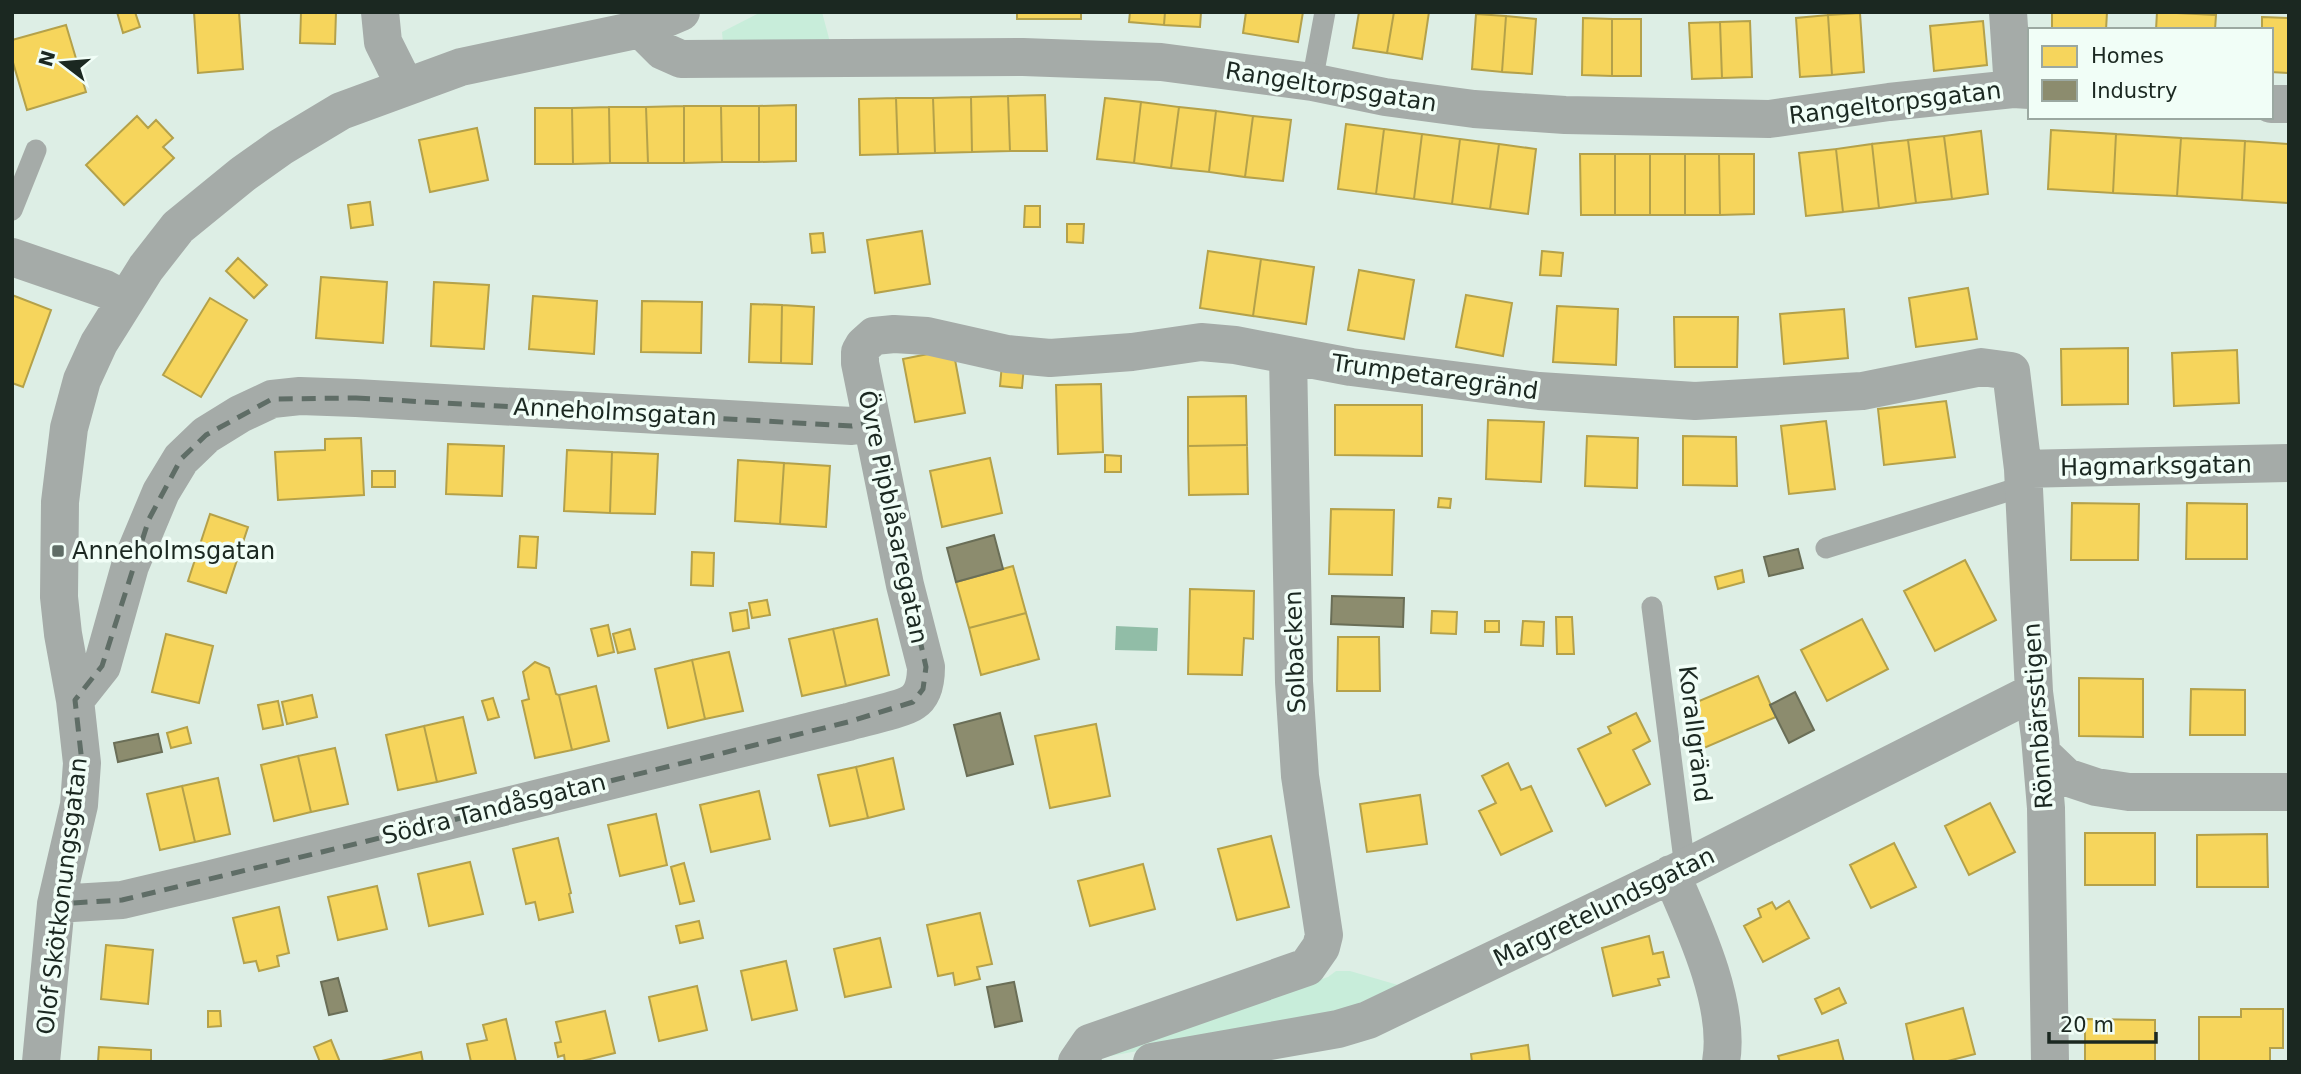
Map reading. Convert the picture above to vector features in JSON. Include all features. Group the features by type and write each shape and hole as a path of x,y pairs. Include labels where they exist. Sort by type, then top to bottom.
{"street":[{"path":"380,12 383,42 405,86"},
{"name":"Olof Skötkonungsgatan","path":"41,1062 56,904 79,805 82,763 60,597 58,551 64,465 69,428 82,380 99,342 146,268 178,227 226,187 281,147 341,111 461,67 641,29 681,12"},
{"path":"2008,12 2021,90"},
{"name":"Rangeltorpsgatan","path":"641,29 663,51 681,59 1023,57 1161,62 1312,82 1385,97 1474,109 1565,115 1769,119 1889,102 2021,90"},
{"path":"12,257 73,277 126,300"},
{"name":"Trumpetaregränd","path":"864,345 874,336 927,336 1007,354 1050,358 1132,352 1200,342 1235,345 1351,367 1539,391 1695,401 1862,391 1981,367 2011,371"},
{"name":"Övre Pipblåsaregatan","path":"864,345 860,352 860,363 905,585 926,667 923,689"},
{"name":"Solbacken","path":"1077,1062 1090,1043 1307,967 1321,947 1324,935 1300,776 1295,695 1288,355"},
{"name":"Rönnbärsstigen","path":"2011,371 2024,478 2034,692 2046,808 2050,1062"},
{"name":"Anneholmsgatan","path":"75,700 102,666 130,566 157,501 181,459 206,435 240,414 272,399 300,396 852,426 871,422"},
{"name":"Hagmarksgatan","path":"2024,478 2289,463"},
{"name":"Södra Tandåsgatan","path":"56,904 122,900 848,722 913,702 923,689"},
{"name":"Margretelundsgatan","path":"1152,1062 1338,1029 1368,1020 1678,871 2034,692"},
{"path":"2042,754 2066,777 2107,789 2129,792 2289,792"},
{"path":"1678,871 1718,1005 1724,1046 1721,1062"}],"lane":[{"path":"1312,82 1325,12"},
{"path":"12,210 36,150"},
{"path":"1826,548 2024,478"},
{"name":"Korallgränd","path":"1652,607 1678,871"}],"highlighted area":[{"path":"356,398 852,426 871,422 926,667 923,689 913,702 848,722 122,900 56,904 79,805 82,763 75,700 102,666 149,519 181,459 206,435 272,399"}],"shaded area":[{"path":"761,12 822,12 831,46 723,43 722,32"},
{"path":"1116,626 1158,628 1157,651 1115,650"},
{"path":"1336,971 1350,971 1398,985 1347,1009 1304,1021 1088,1060 1328,977"}],"building: Homes":[{"path":"117,12 135,12 140,27 123,33"},
{"path":"194,12 239,12 243,69 198,73"},
{"path":"301,12 336,12 335,44 300,43"},
{"path":"1017,12 1081,12 1081,19 1017,19"},
{"path":"1130,12 1165,12 1164,25 1129,22"},
{"path":"1165,12 1201,12 1200,27 1164,25"},
{"path":"1246,12 1303,12 1298,42 1243,33"},
{"path":"1359,12 1394,12 1387,53 1353,48"},
{"path":"1394,12 1429,12 1422,59 1387,53"},
{"path":"2052,12 2107,12 2106,28 2052,28"},
{"path":"2157,12 2216,15 2215,28 2156,28"},
{"path":"1860,13 1864,72 1832,75 1828,15"},
{"path":"1476,14 1506,16 1502,72 1472,69"},
{"path":"1828,15 1832,75 1800,77 1796,18"},
{"path":"1506,16 1536,19 1532,74 1502,72"},
{"path":"2262,17 2289,18 2289,73 2273,72 2273,28 2262,28"},
{"path":"1583,18 1612,19 1612,76 1582,75"},
{"path":"1612,19 1641,19 1641,76 1612,76"},
{"path":"1750,21 1752,77 1722,78 1720,22"},
{"path":"1983,21 1987,65 1934,71 1930,26"},
{"path":"1720,22 1722,78 1692,79 1689,23"},
{"path":"66,25 86,92 27,110 12,59 12,40"},
{"path":"1045,95 1047,151 1010,151 1008,96"},
{"path":"1008,96 1010,151 972,152 971,97"},
{"path":"971,97 972,152 935,153 933,98"},
{"path":"896,98 898,154 860,155 859,99"},
{"path":"896,98 933,98 935,153 898,154"},
{"path":"1105,98 1141,102 1134,163 1097,159"},
{"path":"1141,102 1179,107 1171,168 1134,163"},
{"path":"796,105 796,161 759,162 759,106"},
{"path":"684,106 684,163 648,163 646,107"},
{"path":"684,106 721,106 722,162 684,163"},
{"path":"721,106 759,106 759,162 722,162"},
{"path":"609,107 610,163 573,164 572,108"},
{"path":"609,107 646,107 648,163 610,163"},
{"path":"1179,107 1216,111 1209,172 1171,168"},
{"path":"535,108 572,108 573,164 535,164"},
{"path":"1216,111 1253,116 1245,177 1209,172"},
{"path":"137,116 148,128 156,120 173,138 163,147 174,158 124,205 86,165"},
{"path":"1253,116 1291,120 1283,181 1245,177"},
{"path":"1346,124 1384,129 1376,194 1338,189"},
{"path":"477,128 488,180 430,192 419,140"},
{"path":"1384,129 1422,134 1414,199 1376,194"},
{"path":"2051,130 2116,134 2113,193 2048,189"},
{"path":"1981,131 1988,194 1952,199 1944,136"},
{"path":"1422,134 1460,139 1452,204 1414,199"},
{"path":"2116,134 2181,138 2177,196 2113,193"},
{"path":"1944,136 1952,199 1916,203 1908,140"},
{"path":"2181,138 2245,141 2242,200 2177,196"},
{"path":"1460,139 1499,144 1490,209 1452,204"},
{"path":"1908,140 1916,203 1879,208 1872,144"},
{"path":"2245,141 2289,144 2289,203 2242,200"},
{"path":"1499,144 1536,149 1528,214 1490,209"},
{"path":"1872,144 1879,208 1843,212 1836,149"},
{"path":"1836,149 1843,212 1806,216 1799,153"},
{"path":"1580,154 1615,154 1615,215 1581,215"},
{"path":"1615,154 1650,154 1650,215 1615,215"},
{"path":"1650,154 1685,154 1685,215 1650,215"},
{"path":"1685,154 1719,154 1720,215 1685,215"},
{"path":"1719,154 1754,154 1754,214 1720,215"},
{"path":"370,202 373,225 351,228 348,205"},
{"path":"1025,206 1040,206 1040,227 1024,227"},
{"path":"1067,224 1084,224 1083,243 1067,242"},
{"path":"922,231 930,284 875,293 867,240"},
{"path":"823,233 825,252 812,253 810,234"},
{"path":"1208,251 1261,259 1253,316 1200,308"},
{"path":"1542,251 1563,253 1561,276 1540,275"},
{"path":"238,258 267,285 254,298 226,271"},
{"path":"1261,259 1314,267 1306,324 1253,316"},
{"path":"1359,270 1414,280 1404,339 1348,330"},
{"path":"321,277 387,282 383,343 316,338"},
{"path":"434,282 489,285 484,349 431,346"},
{"path":"1968,288 1977,339 1916,347 1909,298"},
{"path":"12,295 51,310 23,387 12,383"},
{"path":"1466,295 1512,303 1503,356 1456,347"},
{"path":"533,296 597,301 594,354 529,349"},
{"path":"210,298 247,320 201,397 163,375"},
{"path":"642,301 702,302 701,353 641,352"},
{"path":"751,304 782,305 781,363 749,362"},
{"path":"782,305 814,307 812,364 781,363"},
{"path":"1557,306 1618,309 1616,365 1553,362"},
{"path":"1844,309 1848,358 1784,364 1780,314"},
{"path":"1674,317 1738,317 1737,367 1675,367"},
{"path":"2128,348 2128,404 2062,405 2061,349"},
{"path":"953,349 965,413 915,422 903,359"},
{"path":"2237,350 2239,403 2174,406 2172,353"},
{"path":"1002,364 1024,366 1022,388 1000,386"},
{"path":"1101,384 1103,452 1058,454 1056,385"},
{"path":"1246,396 1247,445 1188,446 1188,397"},
{"path":"1946,401 1955,457 1884,465 1878,409"},
{"path":"1335,405 1422,405 1422,456 1335,455"},
{"path":"1488,420 1544,422 1541,482 1486,479"},
{"path":"1826,421 1835,489 1789,494 1781,426"},
{"path":"1587,436 1638,438 1637,488 1585,486"},
{"path":"1683,436 1736,437 1737,486 1683,485"},
{"path":"361,438 364,495 278,500 275,452 325,450 325,439"},
{"path":"448,444 504,446 502,496 446,494"},
{"path":"1247,445 1248,494 1189,495 1188,446"},
{"path":"567,450 612,452 610,513 564,511"},
{"path":"612,452 658,454 655,514 610,513"},
{"path":"1105,455 1121,456 1121,472 1105,472"},
{"path":"990,458 1002,513 942,527 930,471"},
{"path":"738,460 784,463 780,524 735,521"},
{"path":"784,463 830,466 826,527 780,524"},
{"path":"372,471 395,471 395,487 372,487"},
{"path":"1439,498 1451,499 1450,508 1438,507"},
{"path":"2072,503 2139,504 2138,560 2071,560"},
{"path":"2187,503 2247,504 2247,559 2186,559"},
{"path":"1331,509 1394,510 1392,575 1329,574"},
{"path":"210,514 248,527 226,593 188,581"},
{"path":"520,536 538,537 536,568 518,567"},
{"path":"692,552 714,553 713,586 691,585"},
{"path":"1965,560 1996,620 1935,651 1904,591"},
{"path":"1013,566 1026,613 969,628 956,582"},
{"path":"1742,570 1744,582 1718,589 1715,577"},
{"path":"1190,589 1254,591 1253,639 1244,638 1242,675 1188,674"},
{"path":"767,600 770,615 752,618 749,603"},
{"path":"747,610 749,628 733,631 730,613"},
{"path":"1432,611 1457,612 1456,634 1431,633"},
{"path":"1026,613 1039,659 981,675 969,628"},
{"path":"1556,617 1572,617 1574,654 1557,654"},
{"path":"877,619 889,675 846,686 833,629"},
{"path":"1862,619 1888,669 1827,701 1801,650"},
{"path":"1485,621 1499,621 1499,632 1485,632"},
{"path":"1523,621 1544,622 1543,646 1521,645"},
{"path":"608,625 614,652 598,656 591,629"},
{"path":"630,629 635,649 618,653 613,634"},
{"path":"833,629 846,686 802,696 789,639"},
{"path":"166,634 213,646 199,703 152,692"},
{"path":"1338,637 1379,637 1380,691 1337,691"},
{"path":"729,652 743,711 705,719 692,660"},
{"path":"692,660 705,719 668,728 655,669"},
{"path":"535,662 549,668 556,694 559,695 572,750 535,758 522,701 529,699 523,672"},
{"path":"1758,676 1776,717 1704,748 1685,707"},
{"path":"2079,678 2143,679 2143,737 2079,736"},
{"path":"596,686 609,741 572,750 559,695"},
{"path":"2191,689 2245,690 2245,735 2190,735"},
{"path":"312,695 317,717 287,724 282,702"},
{"path":"493,698 499,717 488,720 482,701"},
{"path":"278,701 283,725 263,729 258,705"},
{"path":"1636,713 1650,741 1633,750 1650,784 1606,806 1578,749 1611,733 1608,727"},
{"path":"463,717 476,773 437,782 424,726"},
{"path":"1096,724 1110,796 1050,808 1035,736"},
{"path":"424,726 437,782 398,790 386,735"},
{"path":"187,727 191,743 171,748 167,733"},
{"path":"335,748 348,804 311,812 298,756"},
{"path":"298,756 311,812 274,821 261,765"},
{"path":"893,758 904,809 868,818 856,767"},
{"path":"1508,763 1521,790 1531,786 1552,831 1501,855 1479,811 1496,803 1482,776"},
{"path":"856,767 868,818 830,826 818,775"},
{"path":"218,778 230,834 195,842 182,786"},
{"path":"182,786 195,842 160,850 147,794"},
{"path":"759,791 770,839 711,852 700,805"},
{"path":"1420,795 1427,844 1367,852 1360,804"},
{"path":"1990,803 2015,852 1969,875 1945,826"},
{"path":"656,814 667,865 620,876 608,825"},
{"path":"2085,833 2155,833 2155,885 2085,885"},
{"path":"2267,834 2268,887 2197,887 2197,835"},
{"path":"1271,836 1289,907 1237,920 1218,849"},
{"path":"558,838 573,912 539,920 535,902 526,904 513,849"},
{"path":"1894,843 1916,887 1871,908 1850,865"},
{"path":"470,862 483,914 429,926 418,874"},
{"path":"684,863 694,901 680,904 671,867"},
{"path":"1143,864 1155,909 1090,926 1078,881"},
{"path":"377,886 387,929 338,940 328,897"},
{"path":"1789,901 1809,938 1763,962 1744,926 1761,917 1758,909 1772,902 1776,909"},
{"path":"279,907 289,953 277,956 279,966 259,971 256,961 244,963 233,918"},
{"path":"980,913 992,964 977,967 980,979 955,985 953,973 938,976 927,925"},
{"path":"699,921 703,938 680,943 676,926"},
{"path":"1649,936 1653,954 1663,952 1669,977 1658,979 1660,985 1613,996 1602,948"},
{"path":"880,938 891,987 845,997 834,949"},
{"path":"106,945 153,950 148,1004 101,999"},
{"path":"786,961 797,1010 752,1020 741,971"},
{"path":"697,986 707,1030 659,1041 649,997"},
{"path":"1839,988 1846,1003 1822,1014 1815,999"},
{"path":"1963,1008 1975,1054 1944,1062 1914,1062 1906,1024"},
{"path":"2241,1009 2283,1009 2283,1048 2270,1048 2270,1062 2199,1062 2199,1017 2241,1017"},
{"path":"208,1011 220,1011 221,1026 208,1027"},
{"path":"605,1011 615,1053 578,1062 565,1062 564,1055 558,1057 555,1043 561,1042 556,1022"},
{"path":"506,1019 516,1062 471,1062 467,1044 487,1040 483,1025"},
{"path":"2085,1019 2155,1020 2155,1062 2085,1062"},
{"path":"331,1040 340,1062 320,1062 314,1047"},
{"path":"1838,1040 1844,1062 1780,1062 1778,1056"},
{"path":"1528,1045 1530,1062 1472,1062 1471,1054"},
{"path":"99,1047 151,1050 151,1062 98,1062"},
{"path":"421,1052 423,1062 377,1062"}],"building: Industry":[{"path":"994,535 1003,569 956,582 947,548"},
{"path":"1798,549 1803,568 1769,576 1764,557"},
{"path":"1332,596 1404,598 1403,627 1331,624"},
{"path":"1795,692 1814,730 1789,743 1770,705"},
{"path":"1000,713 1013,764 967,776 954,725"},
{"path":"158,734 162,752 118,762 114,743"},
{"path":"338,978 347,1011 329,1015 321,982"},
{"path":"1014,982 1022,1021 995,1027 987,987"}],"place":[{"name":"Anneholmsgatan","path":"58,551"}]}
